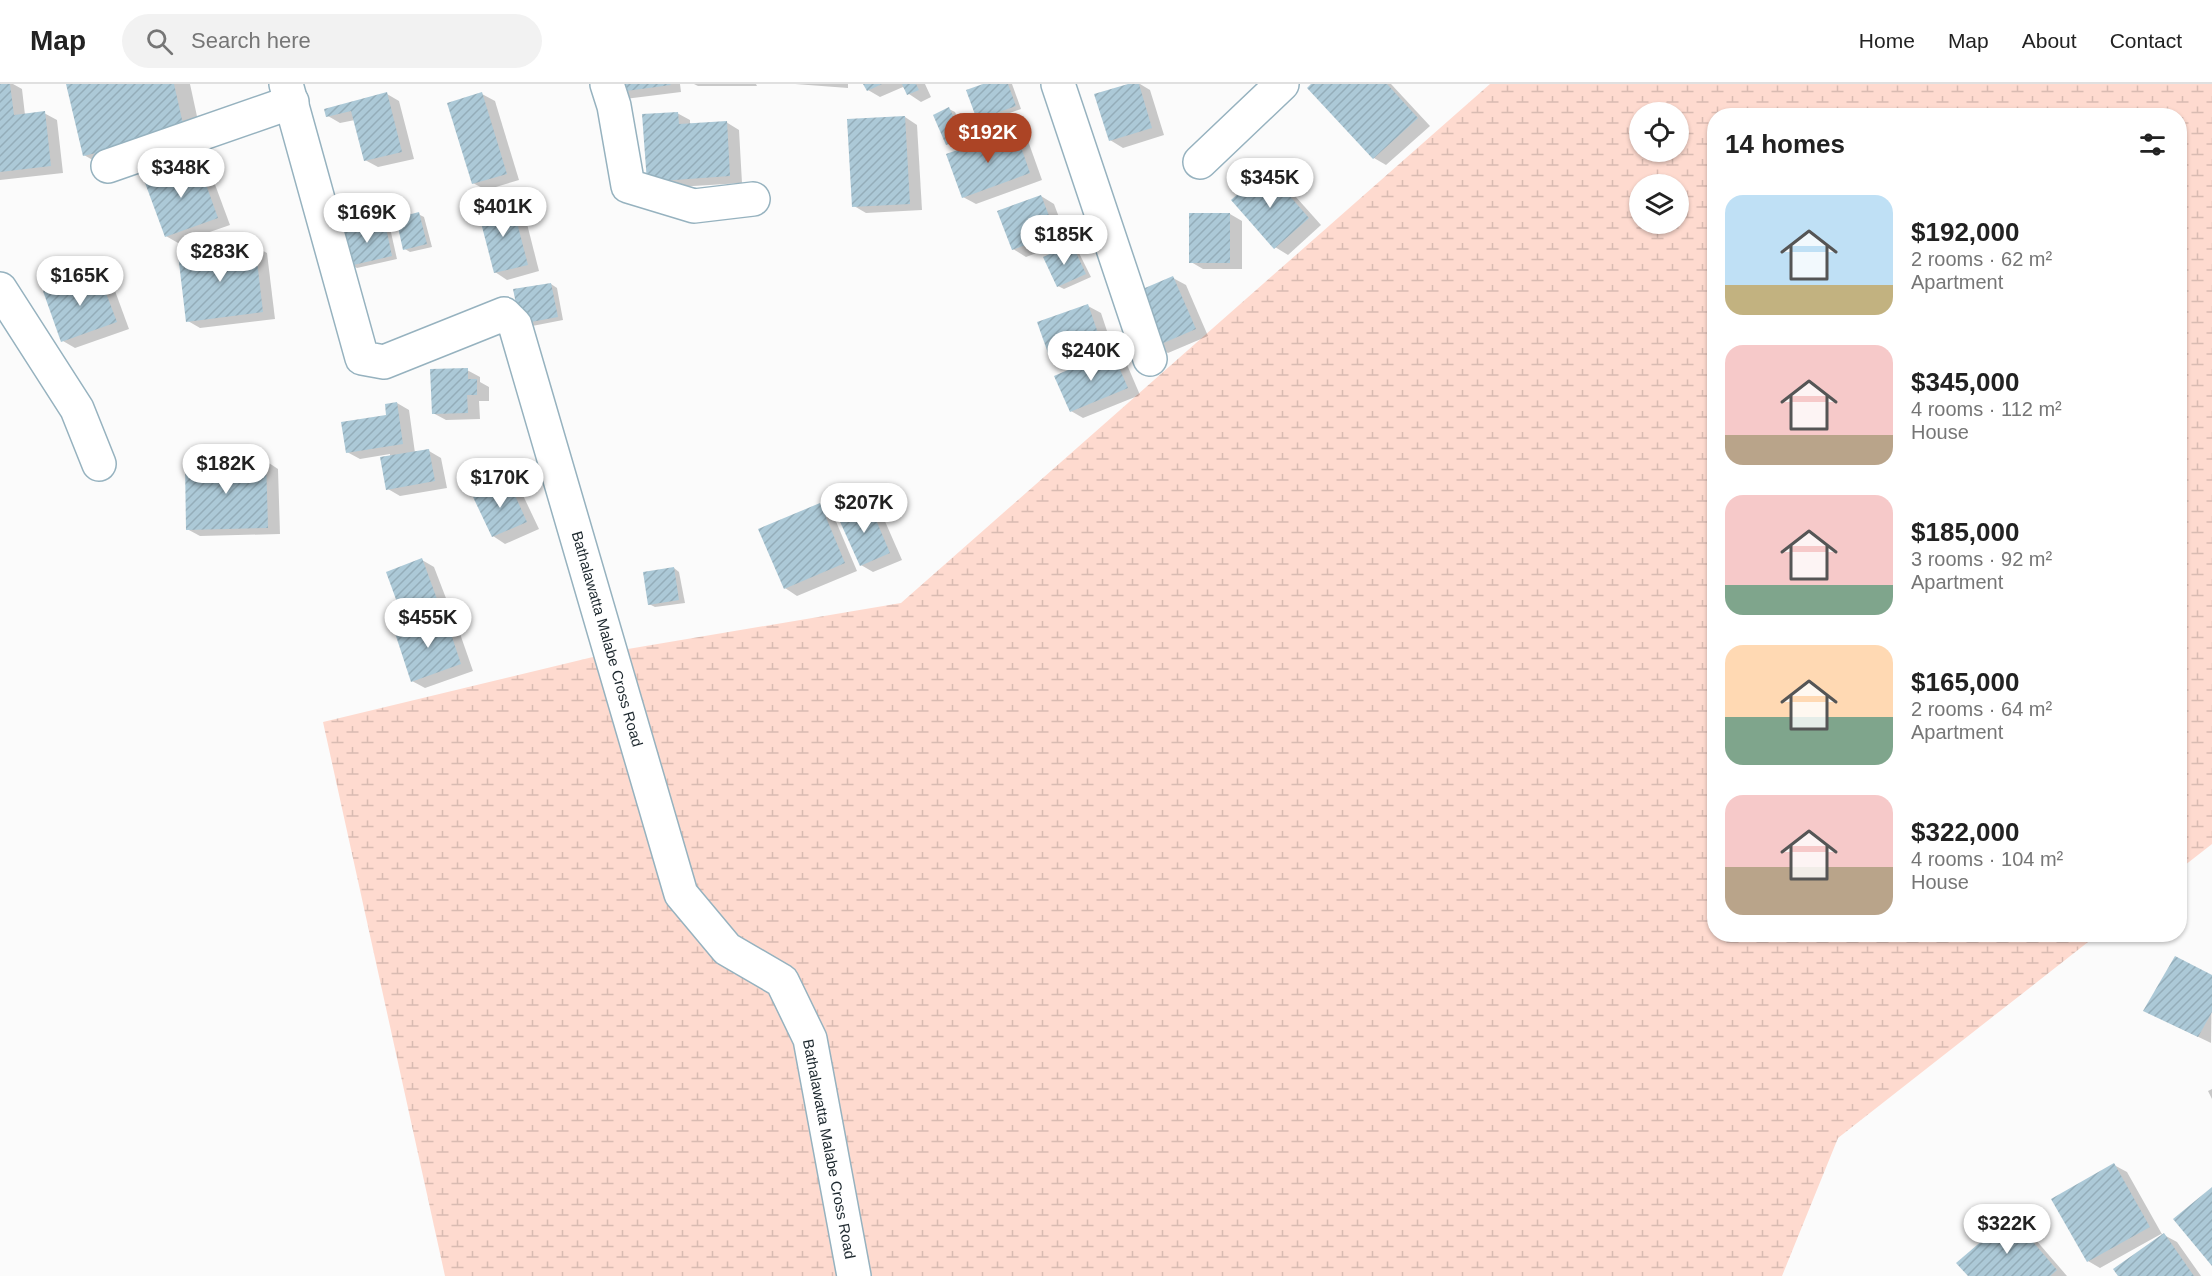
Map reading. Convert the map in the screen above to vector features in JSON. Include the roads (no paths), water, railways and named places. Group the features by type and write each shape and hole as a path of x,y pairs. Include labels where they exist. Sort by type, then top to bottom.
{"street":[{"path":"608,84 628,186 694,206 753,199"},
{"path":"1058,84 1150,359"},
{"path":"1200,162 1282,84"},
{"path":"108,165 289,93"},
{"name":"Bathalawatta Malabe Cross Road","path":"289,93 362,358 384,362 504,314 515,326 681,894 727,949 782,981 810,1039 854,1276"},
{"path":"0,289 77,409 99,464"}]}
